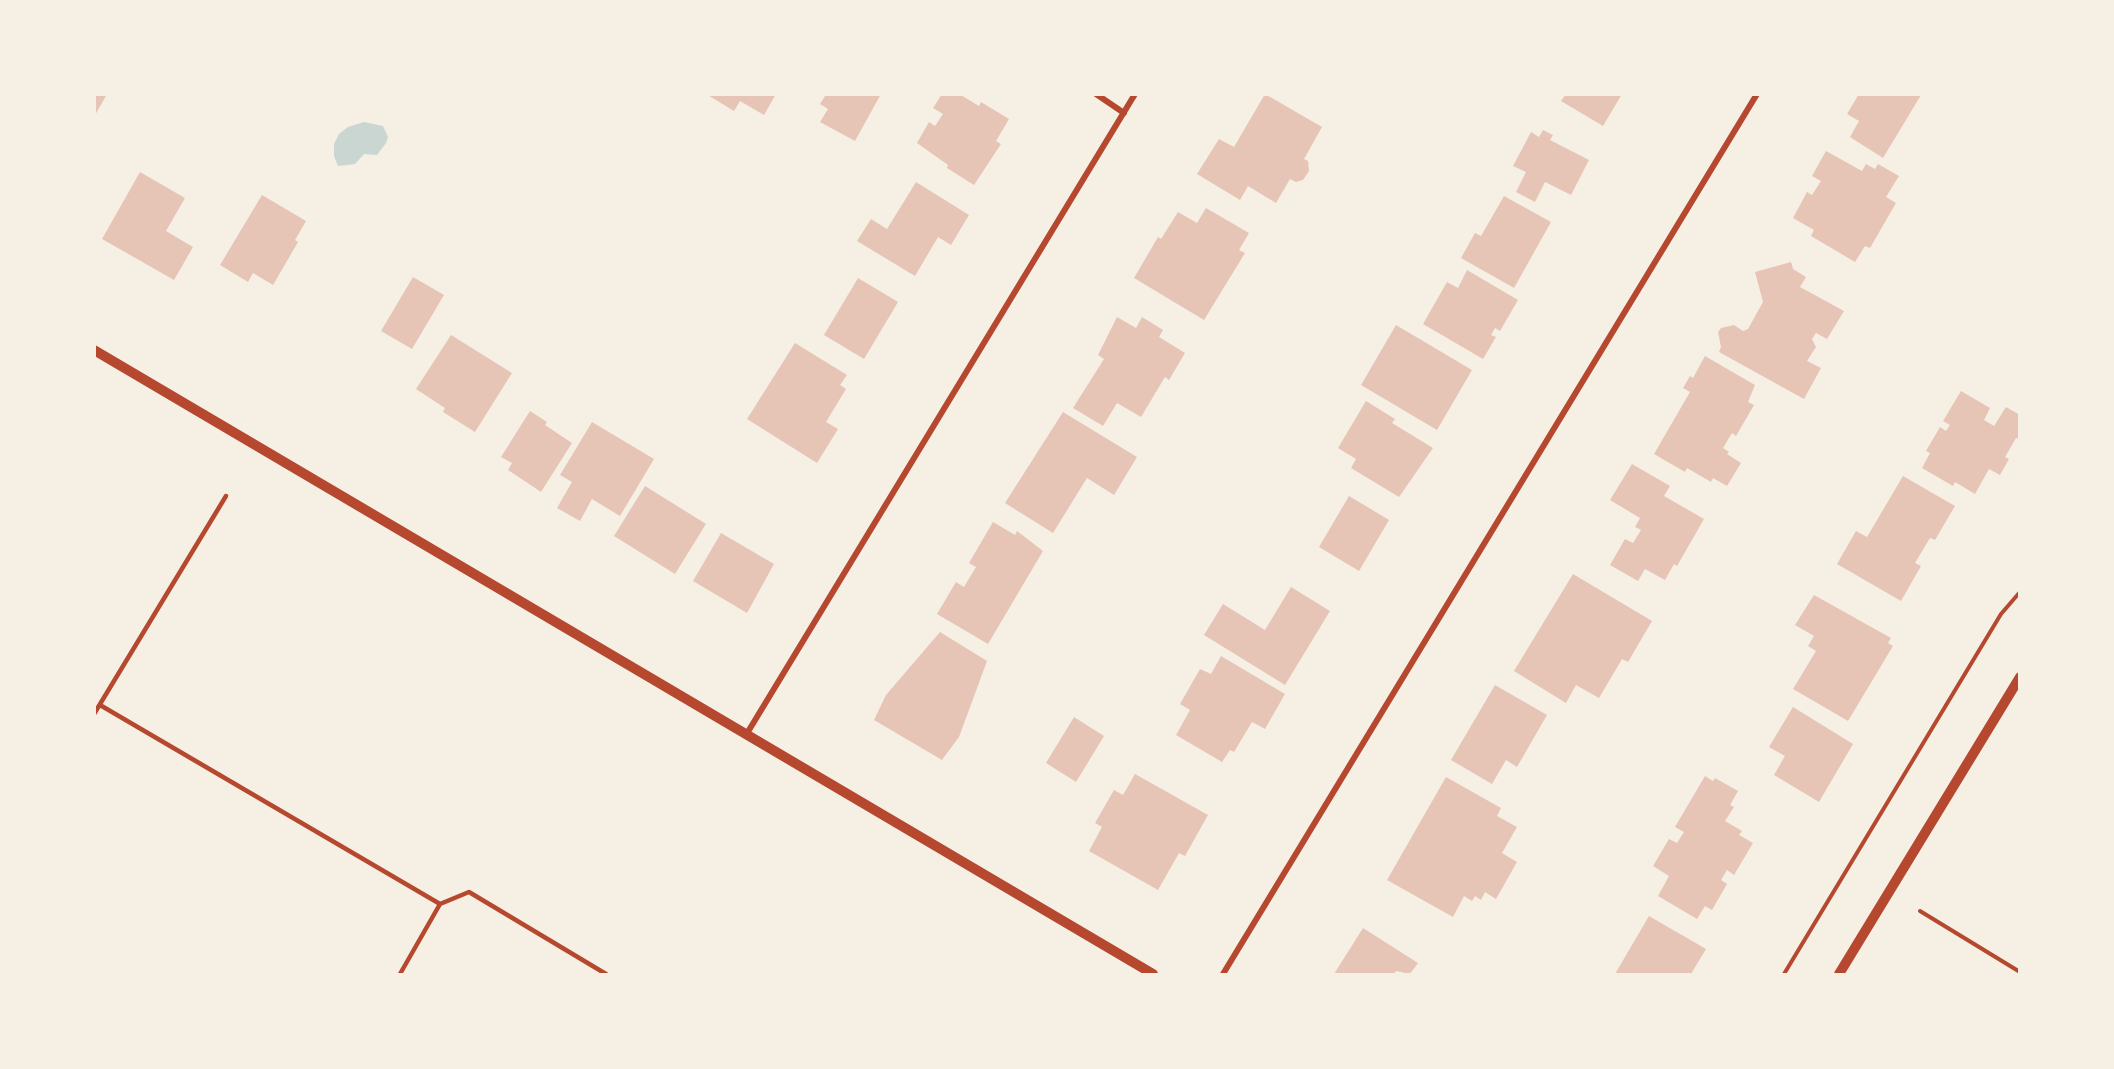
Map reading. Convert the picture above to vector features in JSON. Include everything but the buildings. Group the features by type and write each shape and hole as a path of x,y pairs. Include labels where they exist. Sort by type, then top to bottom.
{"street":[{"path":"1096,94 1124,113"},
{"path":"746,735 1135,94"},
{"path":"1223,975 1757,94"},
{"path":"94,350 1153,975"},
{"path":"1839,975 2019,677"}],"lane":[{"path":"94,714 226,496"},
{"path":"100,705 440,904"},
{"path":"400,975 440,904 469,892 606,975"}],"path":[{"path":"1784,975 2001,614 2019,592"},
{"path":"1920,911 2019,972"}],"shaded area":[{"path":"364,122 383,126 388,137 386,143 377,155 364,154 355,164 338,166 334,156 334,144 339,134 348,127"}]}
